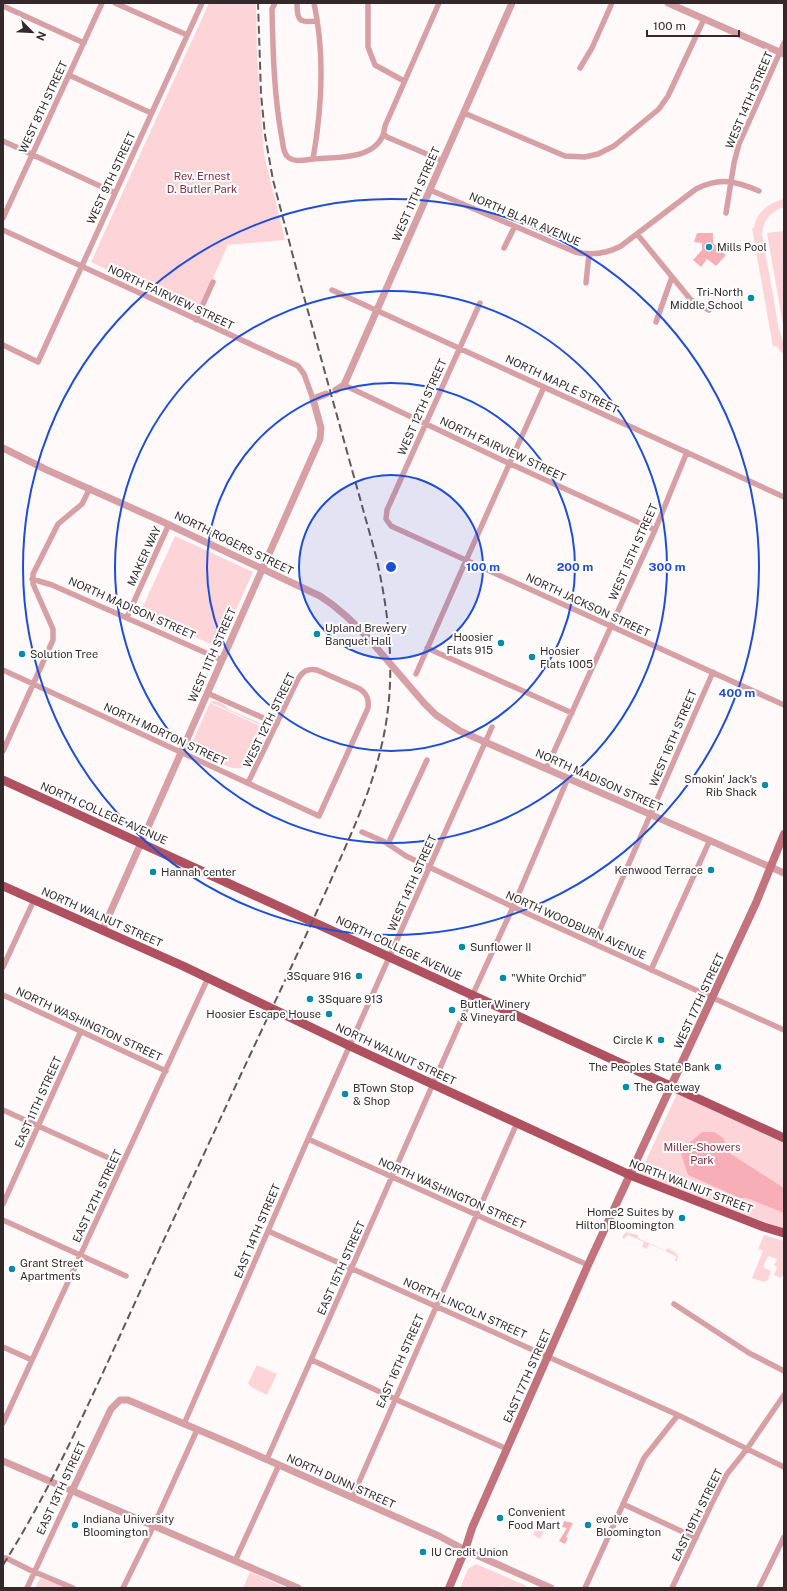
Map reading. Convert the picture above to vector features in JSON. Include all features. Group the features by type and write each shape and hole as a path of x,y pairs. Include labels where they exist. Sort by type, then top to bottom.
{"main road":[{"name":"NORTH COLLEGE AVENUE","path":"3,780 784,1138"},
{"name":"WEST 17TH STREET","path":"630,1175 771,867 784,834"},
{"name":"NORTH WALNUT STREET","path":"3,886 208,978 432,1085 630,1175 764,1227 784,1233"},
{"name":"EAST 17TH STREET","path":"449,1588 466,1550 472,1528 588,1265 630,1175"}],"street":[{"name":"WEST 8TH STREET","path":"3,218 102,3"},
{"path":"115,3 187,35"},
{"name":"WEST 9TH STREET","path":"3,345 38,362 202,3"},
{"path":"274,3 272,9 274,74 280,128 284,152 287,157 294,160 358,154 368,152 375,147 384,134 385,126 404,81 440,3"},
{"path":"297,3 298,17 300,20 306,22 317,21"},
{"path":"313,159 318,133 321,93 320,45 314,3"},
{"path":"368,3 368,47 375,65 404,81"},
{"name":"WEST 11TH STREET","path":"344,385 512,3"},
{"path":"580,68 592,48 612,3"},
{"path":"668,3 782,53"},
{"path":"3,6 84,43"},
{"path":"464,113 566,156 578,157 598,154 614,146 662,106 704,19"},
{"name":"WEST 14TH STREET","path":"726,213 734,163 739,144 782,53 784,43"},
{"path":"69,75 151,113"},
{"path":"384,134 387,137 443,160"},
{"path":"3,141 115,193"},
{"name":"NORTH BLAIR AVENUE","path":"430,190 575,252 589,254 603,254 615,249 696,189 714,182 732,182 759,192"},
{"path":"504,248 515,226"},
{"name":"NORTH FAIRVIEW STREET","path":"3,230 298,366 304,374 313,399"},
{"path":"637,234 691,300 709,310"},
{"path":"586,283 589,254"},
{"path":"656,322 672,277"},
{"path":"196,320 213,282"},
{"name":"NORTH MAPLE STREET","path":"332,290 687,452 784,498"},
{"name":"WEST 12TH STREET","path":"386,519 387,510 480,303"},
{"path":"336,390 344,385"},
{"name":"NORTH FAIRVIEW STREET","path":"344,385 509,464 655,530"},
{"path":"416,674 544,387"},
{"path":"313,399 326,394"},
{"name":"WEST 11TH STREET","path":"102,931 321,435 321,428 313,399"},
{"name":"NORTH ROGERS STREET","path":"3,448 169,524 320,596 351,619 424,703"},
{"name":"WEST 15TH STREET","path":"546,769 655,530 687,452"},
{"path":"3,752 53,640 53,629 33,584 33,574 56,527 82,504 90,488"},
{"name":"NORTH JACKSON STREET","path":"386,519 391,526 784,705"},
{"name":"MAKER WAY","path":"127,617 169,524"},
{"name":"NORTH MADISON STREET","path":"32,579 52,585 222,660"},
{"path":"427,648 572,713"},
{"name":"WEST 12TH STREET","path":"248,784 298,678 303,672 310,669 317,670 360,689 368,698 368,708 319,816"},
{"name":"NORTH MORTON STREET","path":"3,670 319,816"},
{"name":"WEST 16TH STREET","path":"594,943 713,672"},
{"path":"207,693 277,724"},
{"name":"NORTH MADISON STREET","path":"424,703 446,722 484,742 784,873"},
{"name":"WEST 14TH STREET","path":"350,1046 430,868 484,742 492,727"},
{"path":"388,844 427,760"},
{"path":"432,1085 513,907 568,778"},
{"name":"NORTH WOODBURN AVENUE","path":"362,832 388,844 406,856 430,868 513,907 784,1030"},
{"path":"651,970 710,840"},
{"path":"3,967 34,900"},
{"name":"EAST 12TH STREET","path":"3,1423 208,978"},
{"name":"NORTH WASHINGTON STREET","path":"3,995 166,1071"},
{"name":"EAST 11TH STREET","path":"3,1204 81,1031"},
{"name":"EAST 14TH STREET","path":"184,1424 350,1046"},
{"name":"EAST 15TH STREET","path":"267,1460 432,1085"},
{"path":"3,1110 122,1164"},
{"name":"EAST 16TH STREET","path":"352,1498 517,1123"},
{"name":"NORTH WASHINGTON STREET","path":"308,1139 588,1265"},
{"path":"3,1220 126,1276"},
{"name":"NORTH LINCOLN STREET","path":"268,1231 678,1415 784,1467"},
{"path":"674,1304 749,1353 784,1371"},
{"path":"3,1346 32,1360"},
{"path":"312,1360 507,1449"},
{"name":"EAST 19TH STREET","path":"672,1588 727,1474 747,1449 784,1395"},
{"name":"NORTH DUNN STREET","path":"120,1400 128,1400 140,1404 439,1536 466,1550 551,1588"},
{"name":"EAST 13TH STREET","path":"27,1588 103,1424 111,1409 120,1400"},
{"path":"585,1588 644,1458 678,1415"},
{"path":"123,1588 154,1525 197,1430"},
{"path":"3,1460 298,1588"},
{"path":"235,1561 279,1465"},
{"path":"623,1504 696,1538"},
{"path":"759,1588 784,1537"},
{"path":"3,1558 73,1588"}],"green space":[{"name":"Rev. Ernest D. Butler Park","path":"209,3 256,3 257,54 264,154 285,240 228,245 197,313 91,262"},
{"path":"784,199 784,207 775,211 766,220 762,233 779,330 784,343 784,355 776,346 773,347 752,228 754,228 755,222 764,209 779,200"},
{"path":"784,231 784,331 767,233"},
{"path":"175,536 253,572 220,646 215,646 182,631 175,634 140,618 141,611"},
{"path":"210,702 221,703 228,709 266,725 265,727"},
{"path":"210,703 264,728 247,765 241,768 228,767 194,751 190,747"},
{"name":"Miller-Showers Park","path":"677,1094 784,1143 784,1229 639,1175"},
{"path":"626,1232 638,1235 638,1238 666,1251 667,1248 676,1253 678,1256 677,1261 675,1261 676,1256 649,1244 647,1249 642,1247 644,1242 628,1235 624,1239 622,1237"},
{"path":"764,1235 784,1241 784,1273 781,1278 774,1275 777,1267 774,1265 777,1259 768,1256 763,1267 771,1271 768,1280 764,1282 752,1278 763,1251 758,1249"},
{"path":"257,1365 277,1374 267,1395 251,1387 248,1383"},
{"path":"540,1520 548,1523 540,1539 533,1535"},
{"path":"476,1564 525,1585 527,1588 503,1588 503,1586 498,1588 460,1588 468,1569"},
{"path":"250,1572 287,1588 243,1588"},
{"path":"40,1578 70,1588 35,1588"}],"shaded area":[{"name":"Mills Pool","path":"697,233 713,233 713,243 726,255 716,266 707,259 701,267 693,260 702,250 702,243 694,242"},
{"path":"702,1132 714,1132 723,1138 731,1154 784,1188 784,1213 747,1198 740,1198 688,1175 681,1154 689,1143"},
{"path":"564,1521 573,1523 566,1537 568,1538 565,1544 559,1541 567,1528 562,1527"}],"railway":[{"path":"3,1565 35,1511 78,1426 319,908 352,833 370,785 380,752 389,703 390,654 388,630 376,556 273,180 265,135 261,94 258,3"}],"place":[{"name":"Mills Pool","path":"709,247"},
{"name":"Tri-North Middle School","path":"751,298"},
{"name":"Upland Brewery Banquet Hall","path":"317,634"},
{"name":"Hoosier Flats 915","path":"501,643"},
{"name":"Solution Tree","path":"22,654"},
{"name":"Hoosier Flats 1005","path":"532,657"},
{"name":"Smokin' Jack's Rib Shack","path":"765,785"},
{"name":"Kenwood Terrace","path":"711,870"},
{"name":"Hannah center","path":"153,872"},
{"name":"Sunflower II","path":"462,947"},
{"name":"3Square 916","path":"359,976"},
{"name":"\"White Orchid\"","path":"503,978"},
{"name":"3Square 913","path":"310,999"},
{"name":"Butler Winery & Vineyard","path":"452,1010"},
{"name":"Hoosier Escape House","path":"329,1014"},
{"name":"Circle K","path":"661,1040"},
{"name":"The Peoples State Bank","path":"718,1067"},
{"name":"The Gateway","path":"626,1087"},
{"name":"BTown Stop & Shop","path":"345,1094"},
{"name":"Home2 Suites by Hilton Bloomington","path":"682,1218"},
{"name":"Grant Street Apartments","path":"12,1269"},
{"name":"Convenient Food Mart","path":"500,1518"},
{"name":"Indiana University Bloomington","path":"75,1525"},
{"name":"evolve Bloomington","path":"588,1525"},
{"name":"IU Credit Union","path":"423,1552"}]}
